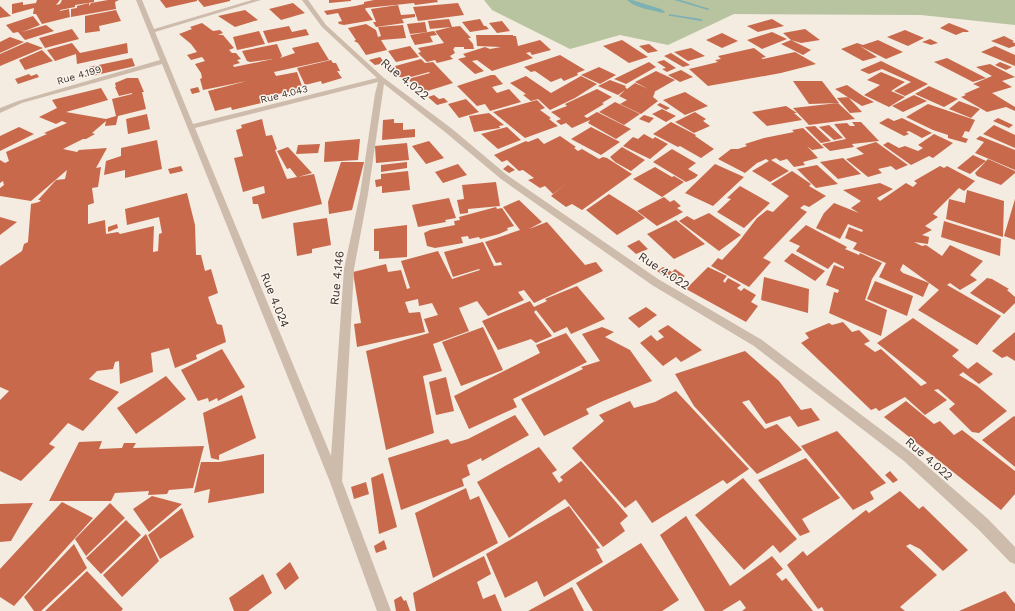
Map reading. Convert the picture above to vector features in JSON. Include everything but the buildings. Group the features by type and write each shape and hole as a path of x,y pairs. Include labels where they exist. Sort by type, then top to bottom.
{"street":[{"name":"Rue 4.024","path":"139,0 336,482 384,611"},
{"path":"152,32 258,0"},
{"name":"Rue 4.022","path":"305,0 324,26 382,79 448,130 504,177 655,282 758,344 908,457 983,524 1015,557"},
{"name":"Rue 4.199","path":"0,111 20,102 164,62"},
{"name":"Rue 4.043","path":"192,128 382,79"},
{"name":"Rue 4.146","path":"336,482 349,268 364,194 378,94 382,79"}],"green space":[{"path":"484,0 1015,0 1015,25 921,15 734,14 668,45 620,35 570,49 492,10"}],"waterway":[{"path":"629,0 631,2 663,12"},
{"path":"676,0 708,9"},
{"path":"671,15 701,20"}]}
